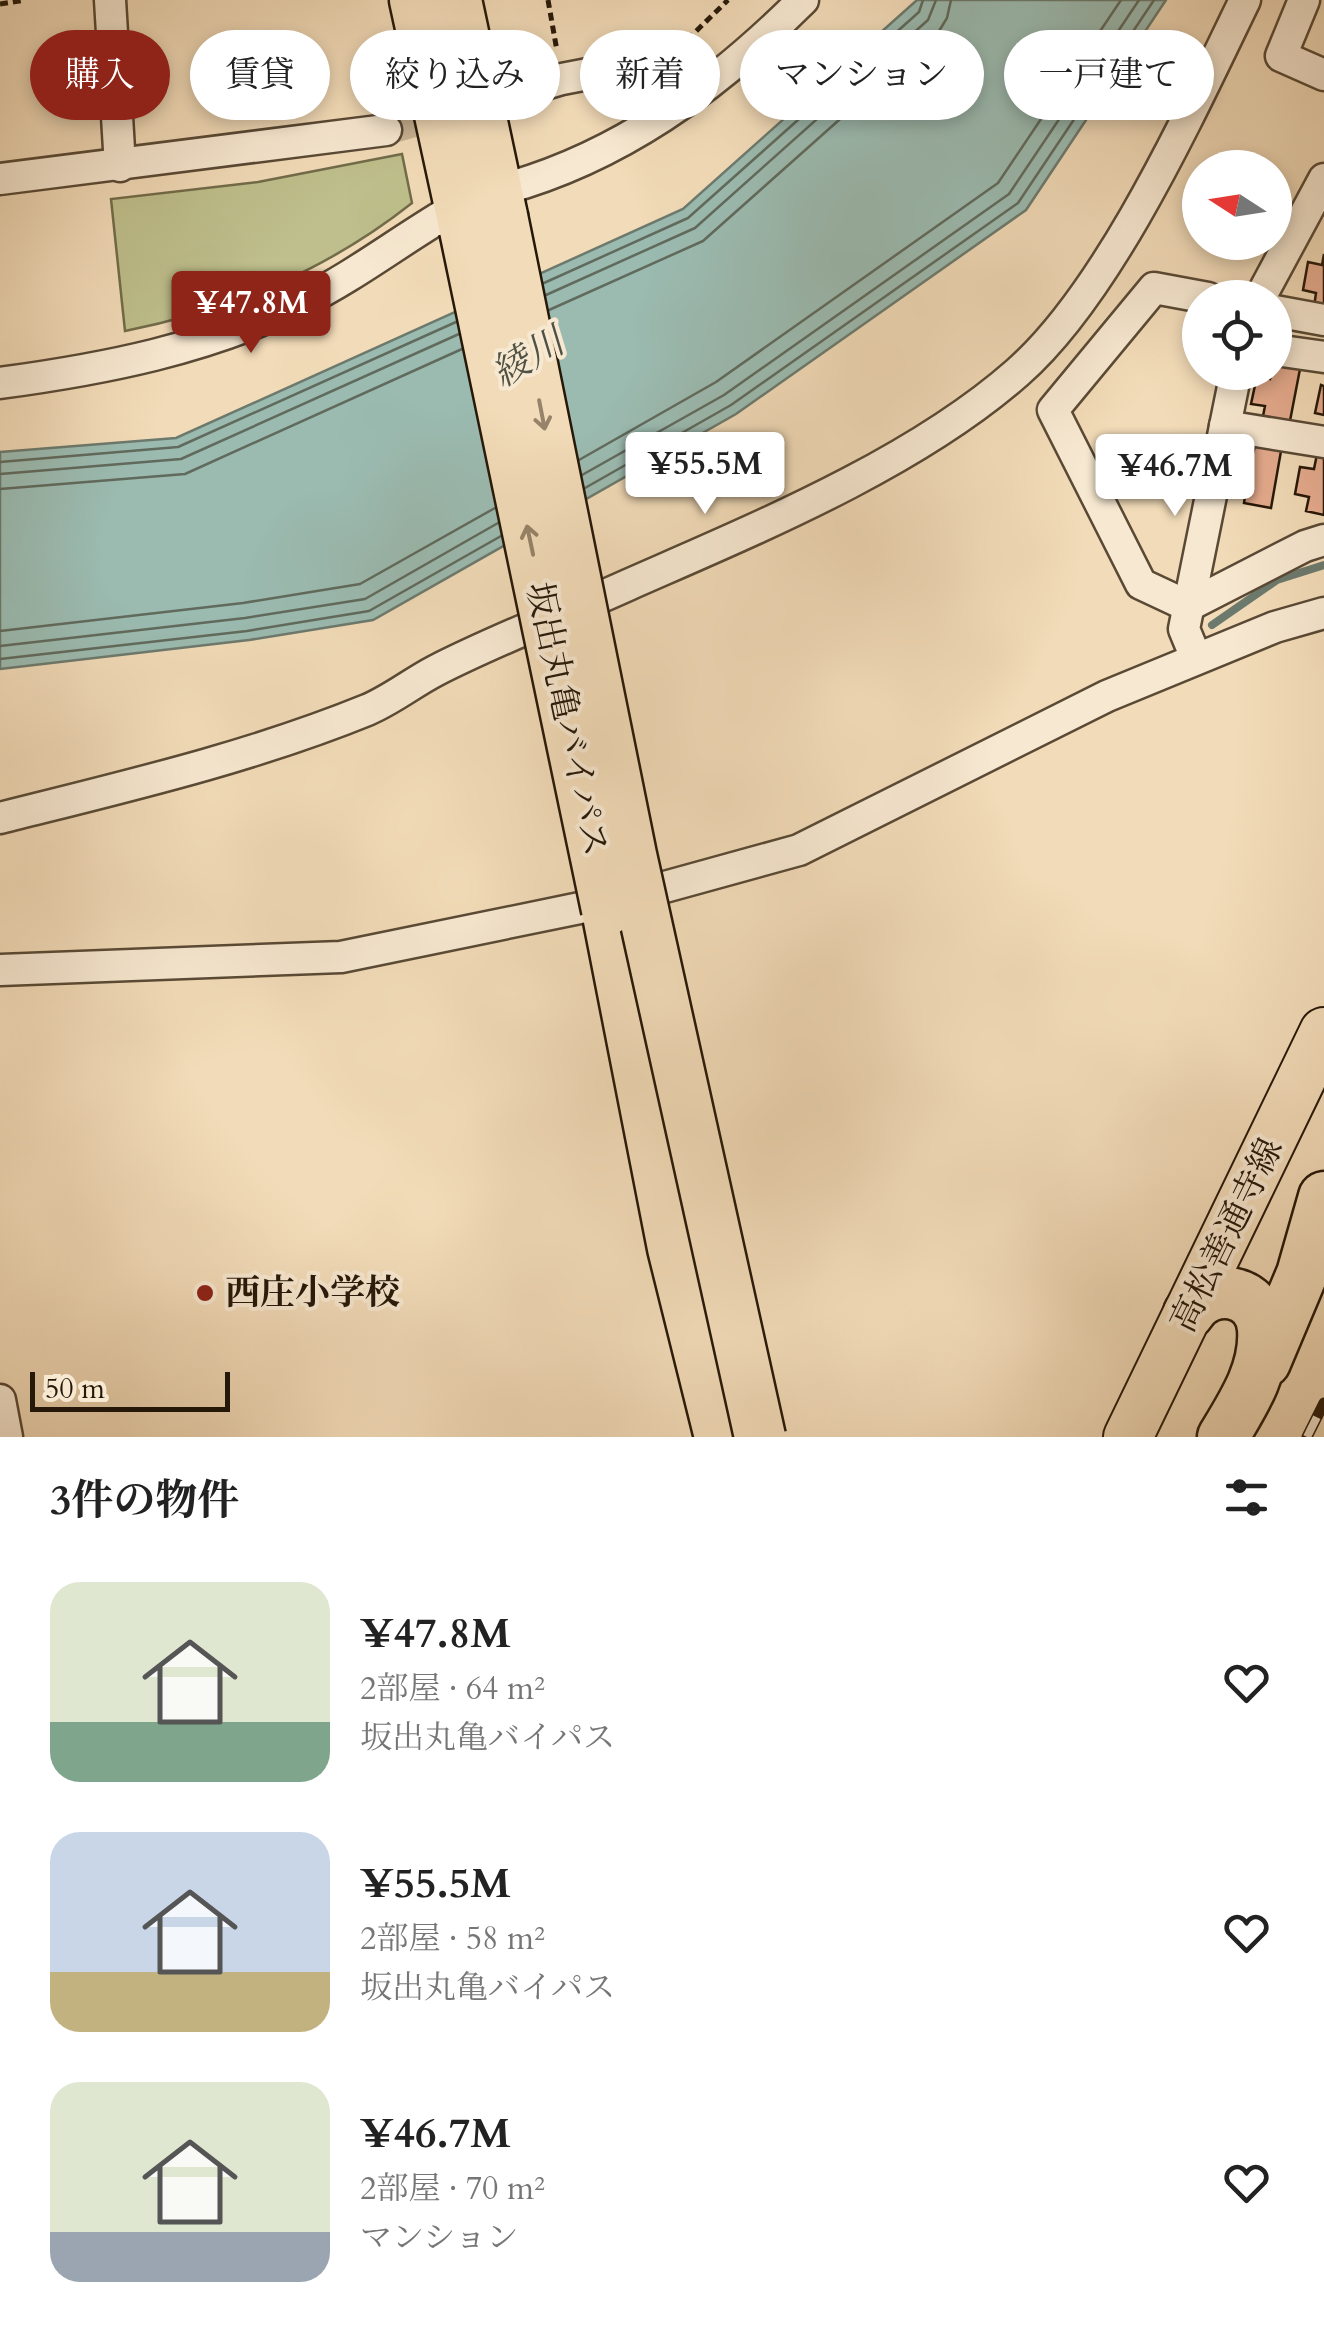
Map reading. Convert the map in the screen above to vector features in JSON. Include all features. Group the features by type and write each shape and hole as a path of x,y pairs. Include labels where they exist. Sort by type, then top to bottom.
{"highway":[{"name":"坂出丸亀バイパス","path":"416,0 480,211 600,698 760,1437"},
{"name":"坂出丸亀バイパス","path":"456,0 480,211 608,910 673,1248 720,1437"},
{"path":"600,698 656,870 727,1146 793,1437"},
{"path":"608,910 646,1261 688,1437"},
{"path":"1223,1437 1251,1391 1302,1274 1324,1197"},
{"path":"1189,1313 1200,1299 1223,1291 1251,1303 1259,1314 1263,1334 1251,1391"}],"main road":[{"name":"高松善通寺線","path":"1128,1437 1324,1032"}],"street":[{"path":"110,0 120,166"},
{"path":"720,76 742,61 803,0"},
{"path":"0,818 176,774 370,709 437,670 800,506 907,450 1018,372 1061,325 1115,246 1180,132 1246,0"},
{"path":"1304,0 1281,56 1324,76"},
{"path":"562,79 580,76"},
{"path":"0,383 108,368 226,334 302,302 662,120"},
{"path":"0,179 386,130"},
{"path":"1274,280 1310,232 1324,179"},
{"path":"1182,293 1154,288 1053,410 1141,584 1188,606"},
{"path":"1292,314 1324,320"},
{"path":"1292,353 1324,358"},
{"path":"1196,658 1184,630 1232,390"},
{"path":"1225,426 1324,442"},
{"path":"1188,606 1324,540"},
{"path":"0,970 341,957 614,901 799,850 1107,696 1196,658 1324,613"},
{"path":"0,1400 7,1437"}],"path":[{"path":"0,4 25,0"},
{"path":"548,0 562,79"},
{"path":"697,30 728,0"}],"green space":[{"path":"402,154 412,203 346,249 240,299 125,331 111,199 258,182"}],"water":[{"name":"綾川","path":"917,0 1166,0 1146,30 1004,30 1004,120 1086,120 1026,210 736,414 373,620 249,640 0,669 0,452 176,438 683,209 783,120 984,120 984,30 883,30"}],"building":[{"path":"1324,254 1324,309 1314,307 1316,293 1303,290 1308,262 1322,265"},
{"path":"1292,367 1300,369 1289,426 1262,421 1265,406 1251,404 1254,390 1292,390"},
{"path":"1321,385 1324,386 1324,415 1315,413"},
{"path":"1255,446 1281,451 1271,508 1244,503 1246,489 1233,486 1238,458 1251,461"},
{"path":"1317,454 1324,456 1324,515 1306,511 1309,497 1295,494 1300,467 1314,469"}],"waterway":[{"path":"1212,625 1277,580 1324,565"}],"tunnel":[{"path":"386,130 422,120"}],"railway":[{"path":"1307,1437 1324,1403"}],"place":[{"name":"西庄小学校","path":"205,1293"}]}
